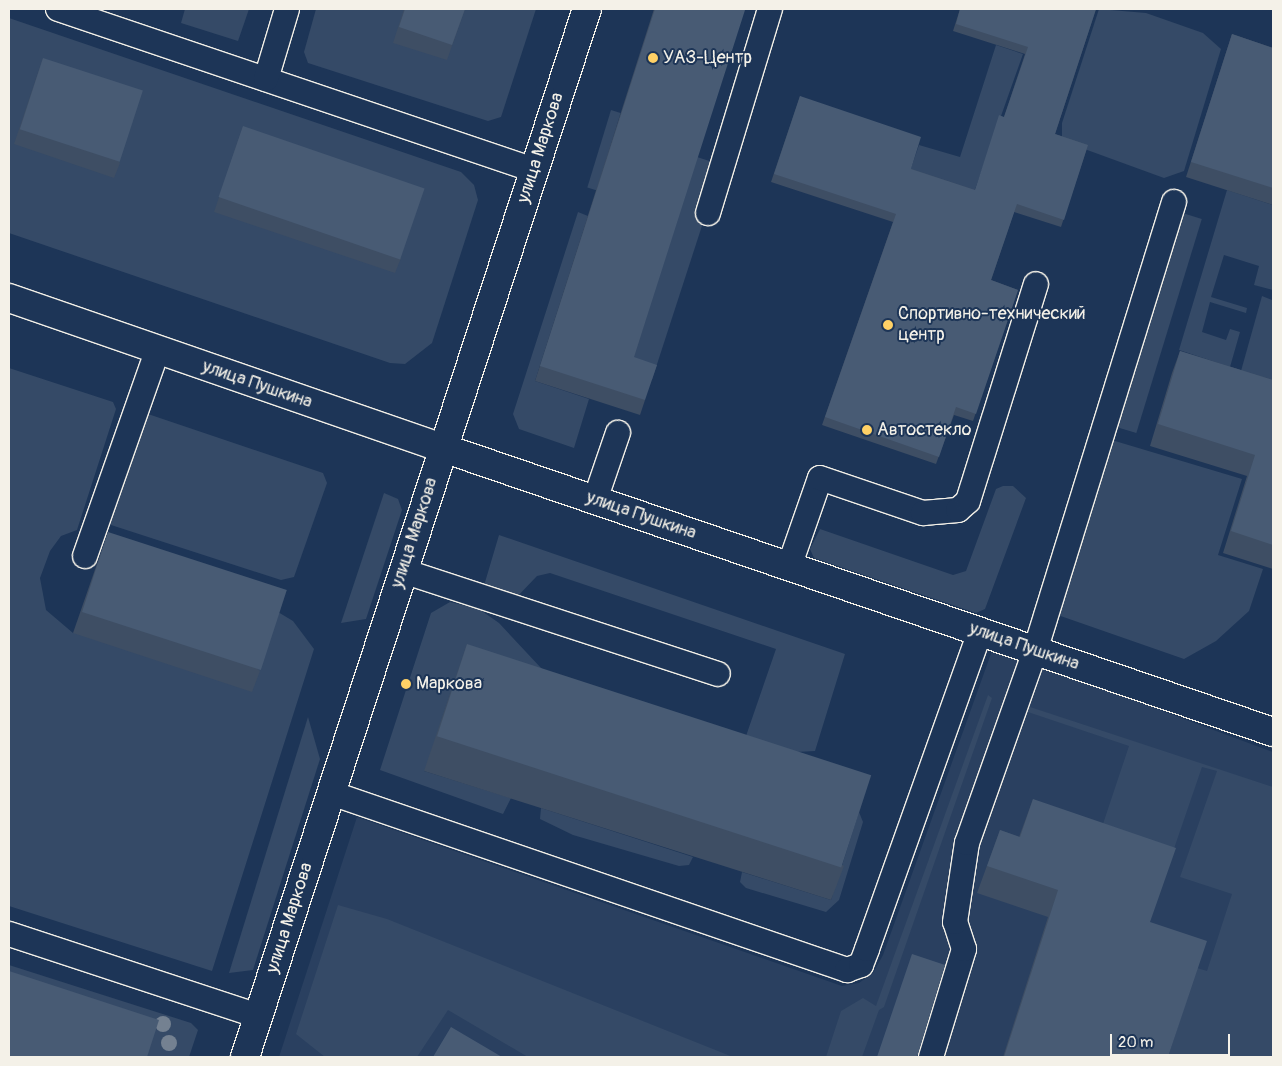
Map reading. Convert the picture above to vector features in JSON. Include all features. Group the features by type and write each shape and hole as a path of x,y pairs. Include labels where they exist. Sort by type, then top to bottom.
{"street":[{"name":"улица Маркова","path":"245,1057 587,9"},
{"name":"улица Пушкина","path":"9,298 157,351 1273,732"}],"lane":[{"path":"58,9 534,170"},
{"path":"266,79 287,9"},
{"path":"708,213 770,9"},
{"path":"931,1057 964,949 955,922 967,842 1035,651 1174,202"},
{"path":"789,567 820,478 922,513 958,510 968,501 1036,284"},
{"path":"85,556 157,351"},
{"path":"595,500 618,433"},
{"path":"403,571 718,674"},
{"path":"330,793 847,970 861,965 980,632"},
{"path":"9,934 258,1016"}],"shaded area":[{"path":"185,9 249,9 238,41 181,23"},
{"path":"316,9 536,9 501,117 488,121 308,63 304,52"},
{"path":"1099,9 1146,13 1203,33 1221,49 1184,171 1164,178 1068,143 1062,137 1062,123"},
{"path":"9,18 461,172 474,185 478,200 432,343 405,364 390,363 9,233"},
{"path":"996,45 1023,54 972,198 908,177 919,145 960,157"},
{"path":"611,110 621,113 597,190 587,187"},
{"path":"697,157 722,165 652,380 627,372"},
{"path":"1227,190 1273,205 1273,290 1254,285 1259,266 1224,255 1211,297 1247,308 1246,313 1210,302 1202,332 1226,340 1230,329 1240,332 1230,367 1179,350"},
{"path":"1176,211 1202,219 1136,433 1111,425"},
{"path":"578,212 588,216 535,381 589,399 574,448 519,429 513,414"},
{"path":"1262,296 1272,300 1273,381 1241,371"},
{"path":"9,368 113,402 116,409 77,530 61,536 50,551 40,578 46,610 73,633 278,612 293,621 314,649 212,971 9,906"},
{"path":"148,414 323,473 327,483 294,577 281,580 108,524 144,415"},
{"path":"1105,438 1242,479 1218,555 1263,569 1249,611 1216,641 1184,659 1052,613"},
{"path":"1003,486 1013,486 1026,498 985,609 976,613 814,558 810,549 820,529 953,575 966,571 996,489"},
{"path":"384,493 398,499 402,510 366,619 341,623"},
{"path":"499,535 845,654 815,751 796,752 746,736 776,649 550,573 537,576 515,599 483,589"},
{"path":"450,602 479,609 499,623 556,684 424,771 511,798 503,814 380,770 431,613"},
{"path":"993,648 1273,752 1273,1057 279,1057 357,817 842,986 859,983 873,973 883,955"},
{"path":"988,695 992,698 884,1007 879,1010 862,1057 826,1057 841,1011 863,998 876,1006"},
{"path":"1021,704 1273,787 1273,1057 1168,1057 1197,968 1207,971 1232,894 1180,877 1217,771 1202,767 1166,872 1095,848 1129,746 1019,709"},
{"path":"308,717 320,759 253,970 229,973"},
{"path":"541,808 693,857 689,865 679,866 573,835 540,819"},
{"path":"859,812 863,822 839,900 826,912 746,888 740,882 742,872 831,900"},
{"path":"338,905 387,919 733,1057 528,1057 448,1010 417,1057 325,1057 296,1034"},
{"path":"9,965 191,1023 198,1030 189,1057 146,1057 9,988"}],"building":[{"path":"405,9 465,9 452,45 399,27"},
{"path":"655,9 745,10 634,357 657,365 645,400 540,366"},
{"path":"960,9 1096,9 1055,134 1088,145 1064,220 1017,204 991,280 1018,290 976,414 956,407 939,457 825,417 896,214 774,174 800,96 921,137 911,169 975,190 999,115 1004,117 1028,47 956,24"},
{"path":"1232,34 1273,48 1273,188 1191,162"},
{"path":"43,58 143,90 120,162 20,129"},
{"path":"243,126 425,189 400,259 219,197"},
{"path":"1180,351 1273,380 1273,545 1231,531 1255,455 1158,424"},
{"path":"108,532 287,590 261,670 82,612"},
{"path":"467,644 871,775 841,868 437,736"},
{"path":"1033,799 1176,848 1150,922 1207,941 1168,1057 1004,1057 1058,890 987,866 1000,830 1020,837"},
{"path":"912,954 945,965 917,1057 877,1057"},
{"path":"9,971 159,1020 147,1057 9,1057"},
{"path":"451,1027 502,1057 433,1057"}],"place":[{"name":"УАЗ-Центр","path":"653,58"},
{"name":"Спортивно-технический центр","path":"888,325"},
{"name":"Автостекло","path":"867,430"},
{"name":"Маркова","path":"406,684"}]}
